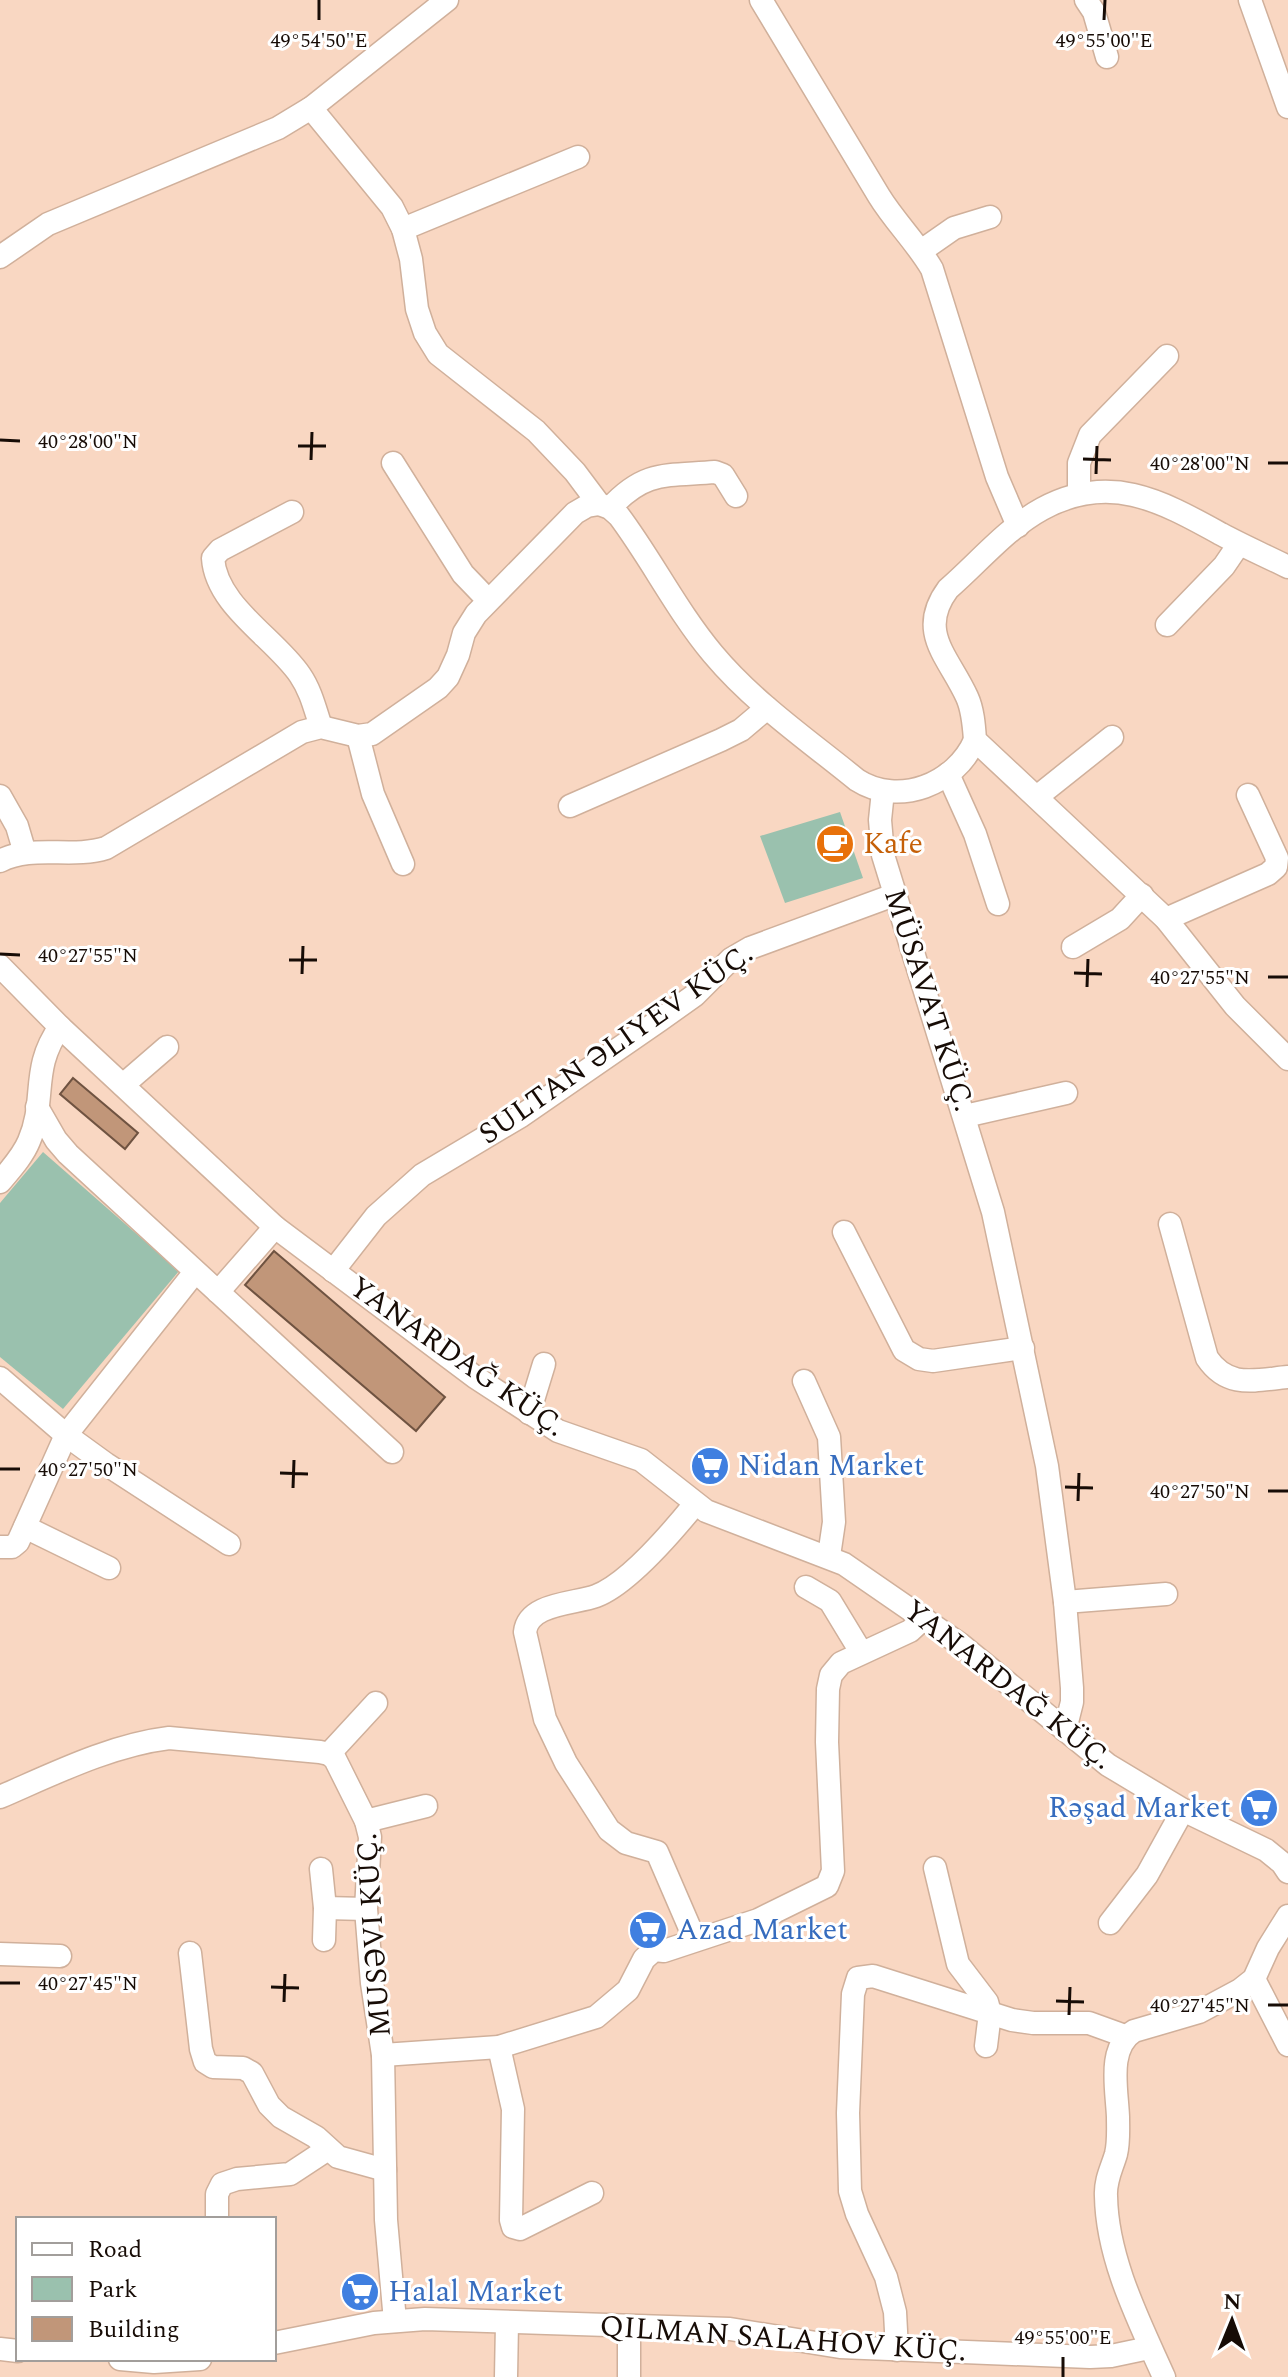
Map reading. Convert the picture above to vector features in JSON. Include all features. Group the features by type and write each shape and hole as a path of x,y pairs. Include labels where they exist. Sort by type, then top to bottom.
{"street":[{"path":"0,257 48,224 265,134 311,108 447,0"},
{"path":"761,0 892,217 921,251 935,277 997,477 1018,526"},
{"path":"1086,0 1094,12 1107,57"},
{"path":"1250,0 1278,53 1288,107"},
{"path":"311,108 392,207 403,229 411,259 417,309 425,333 438,354 536,431 630,531 712,653 767,708 869,788 899,793 917,789 948,774 969,754 975,740 968,699 936,638 933,626 935,614 939,601 948,589 1041,509 1079,493 1127,492 1169,506 1288,567"},
{"path":"403,229 578,157"},
{"path":"921,251 954,228 990,217"},
{"path":"1079,493 1079,463 1090,435 1167,356"},
{"path":"393,463 463,574 488,600"},
{"path":"0,861 25,853 91,853 106,848 286,740 321,727 358,736 382,729 438,688 448,677 470,622 488,600 575,513 587,506 605,506 636,484 653,477 715,472 723,475 736,496"},
{"path":"292,512 220,550 213,558 214,570 225,594 302,677 321,727"},
{"path":"1167,625 1224,566 1239,544"},
{"path":"570,806 721,740 741,730 767,708"},
{"path":"358,736 373,794 403,864"},
{"path":"1038,796 1112,737"},
{"path":"975,740 1166,919 1235,1006 1286,1054"},
{"path":"948,774 975,834 998,904"},
{"name":"MÜSAVAT KÜÇ.","path":"883,791 881,838 894,895 993,1212 1047,1466 1065,1602 1072,1702 1065,1730"},
{"path":"1166,919 1268,874 1276,867 1277,858 1248,795"},
{"path":"0,796 17,826 25,853"},
{"name":"SULTAN ƏLIYEV KÜÇ.","path":"333,1271 376,1216 422,1175 521,1116 660,1020 709,983 731,959 750,948 894,895"},
{"path":"1073,947 1120,919 1142,895"},
{"name":"YANARDAĞ KÜÇ.","path":"0,966 60,1027 275,1227 529,1413 558,1431 641,1460 695,1504 718,1517 829,1556 924,1618 1108,1765 1183,1810 1266,1850 1288,1872"},
{"path":"0,1182 29,1143 45,1053 60,1027"},
{"path":"123,1085 167,1047"},
{"path":"965,1116 1066,1093"},
{"path":"37,1107 68,1154 392,1452"},
{"path":"1170,1224 1207,1358 1215,1369 1225,1377 1237,1380 1288,1377"},
{"path":"218,1292 275,1227"},
{"path":"844,1232 904,1350 919,1359 933,1361 1023,1348"},
{"path":"0,1547 12,1547 18,1542 66,1435 195,1272"},
{"path":"529,1413 544,1364"},
{"path":"0,1378 66,1435 106,1464 229,1544"},
{"path":"804,1381 829,1437 834,1522 829,1556"},
{"path":"695,1504 673,1531 612,1588 598,1595 539,1611 526,1624 525,1632 545,1719 566,1763 617,1838 657,1852 695,1940"},
{"path":"25,1527 109,1568"},
{"path":"806,1587 830,1601 861,1652"},
{"path":"1065,1602 1166,1594"},
{"path":"383,2055 499,2047 596,2017 628,1990 644,1959 654,1950 664,1951 758,1920 827,1886 833,1871 827,1742 831,1675 841,1663 910,1631 924,1618"},
{"path":"0,1797 147,1741 186,1739 329,1754 376,1703"},
{"name":"MUSƏVI KÜÇ.","path":"329,1754 339,1766 366,1821 371,1854 366,1909 372,1983 383,2055 385,2170 395,2321"},
{"path":"366,1821 426,1806"},
{"path":"1110,1923 1147,1875 1183,1810"},
{"path":"935,1868 958,1964 987,2002 990,2013 986,2046"},
{"path":"321,1869 324,1940"},
{"path":"325,1908 366,1909"},
{"path":"1164,2377 1129,2301 1111,2234 1106,2199 1108,2176 1116,2156 1118,2138 1117,2055 1125,2036 1143,2027 1199,2012 1254,1979 1268,1948 1288,1916"},
{"path":"190,1953 205,2062 213,2067 243,2068 252,2073 269,2105 281,2117 316,2137 338,2157 385,2170"},
{"path":"0,1954 60,1956"},
{"path":"897,2350 895,2312 886,2277 857,2214 850,2191 848,2113 855,1984 858,1978 873,1976 990,2013 1033,2023 1089,2023 1125,2036"},
{"path":"1254,1979 1288,2045"},
{"path":"499,2047 513,2109 513,2227 520,2229 592,2193"},
{"path":"217,2217 217,2194 222,2184 237,2179 290,2174 328,2149"},
{"path":"276,2343 363,2324 425,2319 730,2329 756,2331 823,2346 897,2350 1090,2357 1149,2348"},
{"path":"506,2377 507,2323"},
{"path":"629,2327 629,2377"},
{"path":"143,2361 169,2361"}],"green space":[{"path":"840,812 863,878 785,903 760,836"},
{"path":"43,1152 179,1271 63,1409 0,1357 0,1203"}],"building":[{"path":"73,1078 138,1133 125,1149 60,1094"},
{"path":"274,1251 445,1397 416,1431 245,1285"}],"place":[{"name":"Kafe","path":"835,844"},
{"name":"Nidan Market","path":"710,1466"},
{"name":"Rəşad Market","path":"1259,1808"},
{"name":"Azad Market","path":"648,1930"},
{"name":"Halal Market","path":"360,2292"}]}
